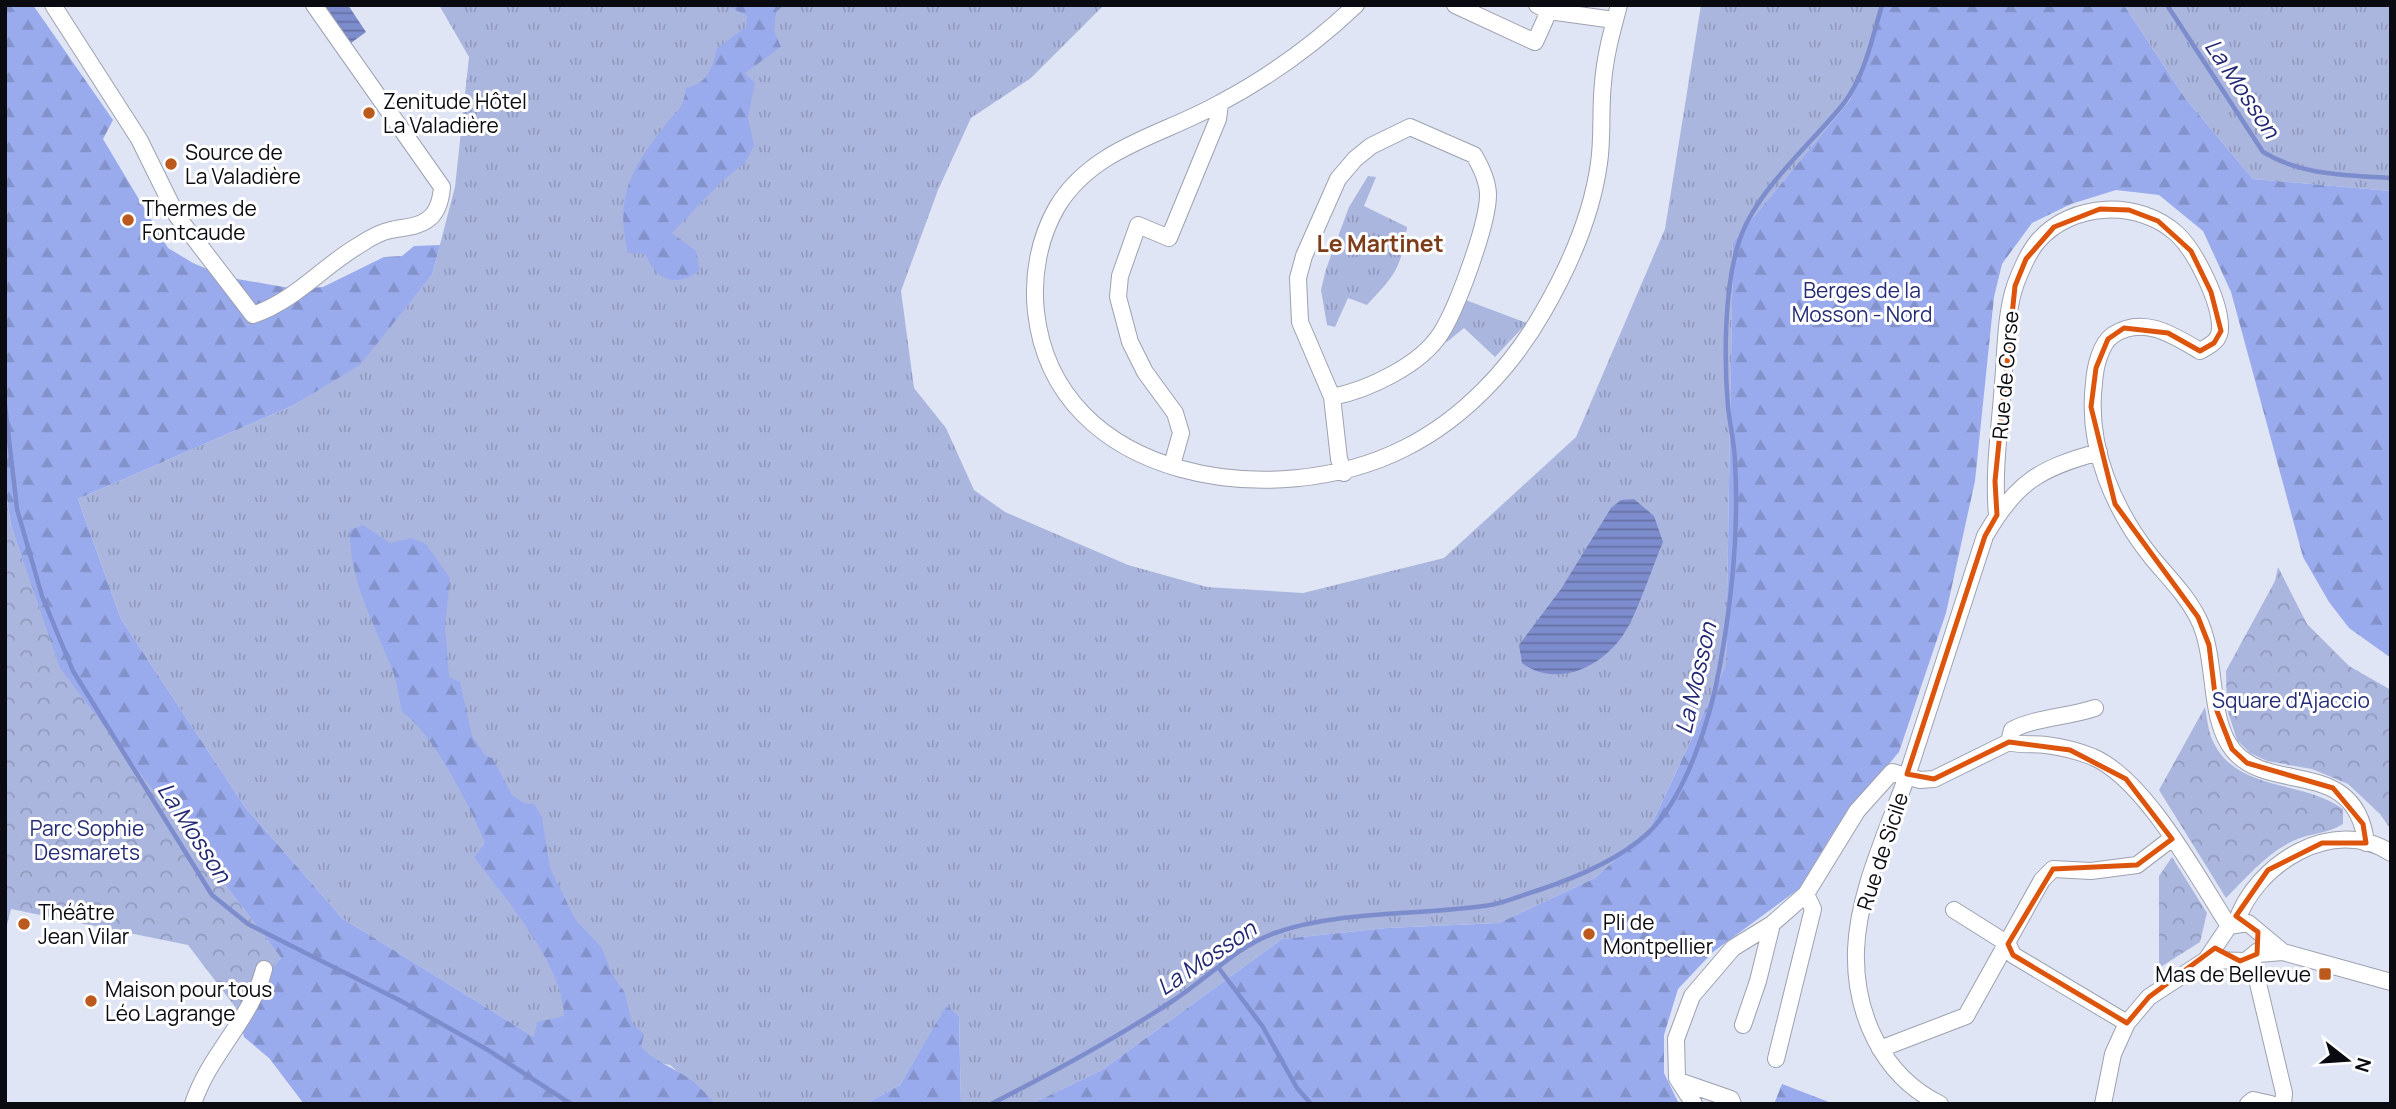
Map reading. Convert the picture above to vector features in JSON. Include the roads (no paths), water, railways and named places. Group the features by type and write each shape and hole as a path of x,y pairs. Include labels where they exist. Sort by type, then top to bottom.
{"street":[{"path":"53,5 139,139 177,216 253,315 292,297 358,245 374,236 387,230 416,226 430,219 440,202 442,187 314,5"},
{"path":"1356,5 1278,67 1220,104 1130,144 1089,170 1058,205 1045,231 1035,279 1038,332 1045,356 1076,408 1123,445 1172,465 1231,479 1291,480 1344,473 1406,448 1446,424 1502,370 1545,310 1569,263 1594,191 1599,162 1602,84 1616,13 1543,8 1535,41 1455,5"},
{"path":"1172,465 1181,433 1175,413 1156,388 1130,342 1118,297 1120,276 1138,225 1169,237 1218,119 1220,104"},
{"path":"1332,397 1361,392 1395,374 1441,334 1485,220 1488,194 1485,176 1474,155 1410,127 1371,146 1348,167 1329,196 1297,278 1300,322 1332,397 1339,458 1344,473"},
{"name":"Rue de Corse","path":"1907,774 1985,536 1997,515 1995,481 2008,317 2015,286 2026,259 2038,241 2054,227 2073,216 2101,209 2129,210 2158,221 2176,233 2191,251 2211,292 2221,331 2214,343 2200,351 2168,332 2148,327 2124,328 2108,339 2095,368 2091,407 2099,452"},
{"path":"1997,515 2026,483 2052,465 2099,452 2115,504 2123,519 2178,586 2198,617 2209,645 2217,711 2232,749 2247,762 2333,788 2349,802 2363,824 2366,843"},
{"name":"Rue de Sicile","path":"1940,1104 1908,1084 1880,1049 1859,995 1856,951 1874,867 1907,774 1920,780 1934,779 2009,742 2012,730 2025,723 2051,720 2095,708"},
{"path":"2009,742 2070,750 2110,766 2126,779 2171,839 2229,929 2224,951 2234,960"},
{"path":"1694,1104 1679,1081 1676,1039 1692,996 1733,948 1772,924 1806,894 1857,811 1892,772 1907,774"},
{"path":"1880,1049 1966,1016 2042,880 2053,870 2091,870 2137,865 2171,839"},
{"path":"2103,1104 2113,1054 2127,1023 2149,997 2206,960 2229,929 2251,890 2268,870 2294,853 2322,843 2366,843 2391,853"},
{"path":"1776,1059 1814,909 1806,894"},
{"path":"1954,910 2008,944 2012,955 2127,1023"},
{"path":"2229,929 2248,923 2283,952 2391,982"},
{"path":"1743,1025 1772,924"},
{"path":"2258,932 2261,943 2254,956 2284,1093 2283,1104"},
{"path":"2206,960 2234,960 2283,952"},
{"path":"193,1104 198,1086 220,1047 252,1004 264,968"},
{"path":"1679,1081 1731,1099 1733,1104"},
{"path":"2248,1104 2253,1100 2271,1104"}],"waterway":[{"name":"La Mosson","path":"991,1104 1129,1028 1187,991 1235,954 1275,933 1351,917 1459,909 1505,901 1567,880 1610,860 1636,843 1661,819 1685,778 1703,732 1716,686 1728,615 1734,565 1736,488 1728,407 1726,347 1733,263 1745,225 1756,206 1851,92 1867,56 1882,5"},
{"name":"La Mosson","path":"2167,5 2263,152 2309,170 2391,178"},
{"name":"La Mosson","path":"5,405 17,509 42,596 73,671 212,895 248,924 401,1001 488,1050 571,1104"},
{"path":"1218,967 1263,1027 1297,1088 1311,1104"}],"place":[{"name":"Zenitude Hôtel La Valadière","path":"369,113"},
{"name":"Source de La Valadière","path":"171,164"},
{"name":"Thermes de Fontcaude","path":"128,220"},
{"name":"Théâtre Jean Vilar","path":"24,924"},
{"name":"Pli de Montpellier","path":"1589,934"},
{"name":"Mas de Bellevue","path":"2325,974"},
{"name":"Maison pour tous Léo Lagrange","path":"91,1001"}],"district":[{"name":"Le Martinet","path":"1380,243"}],"park label":[{"name":"Berges de la Mosson - Nord","path":"1862,302"},
{"name":"Square d'Ajaccio","path":"2291,700"},
{"name":"Parc Sophie Desmarets","path":"87,840"}]}
